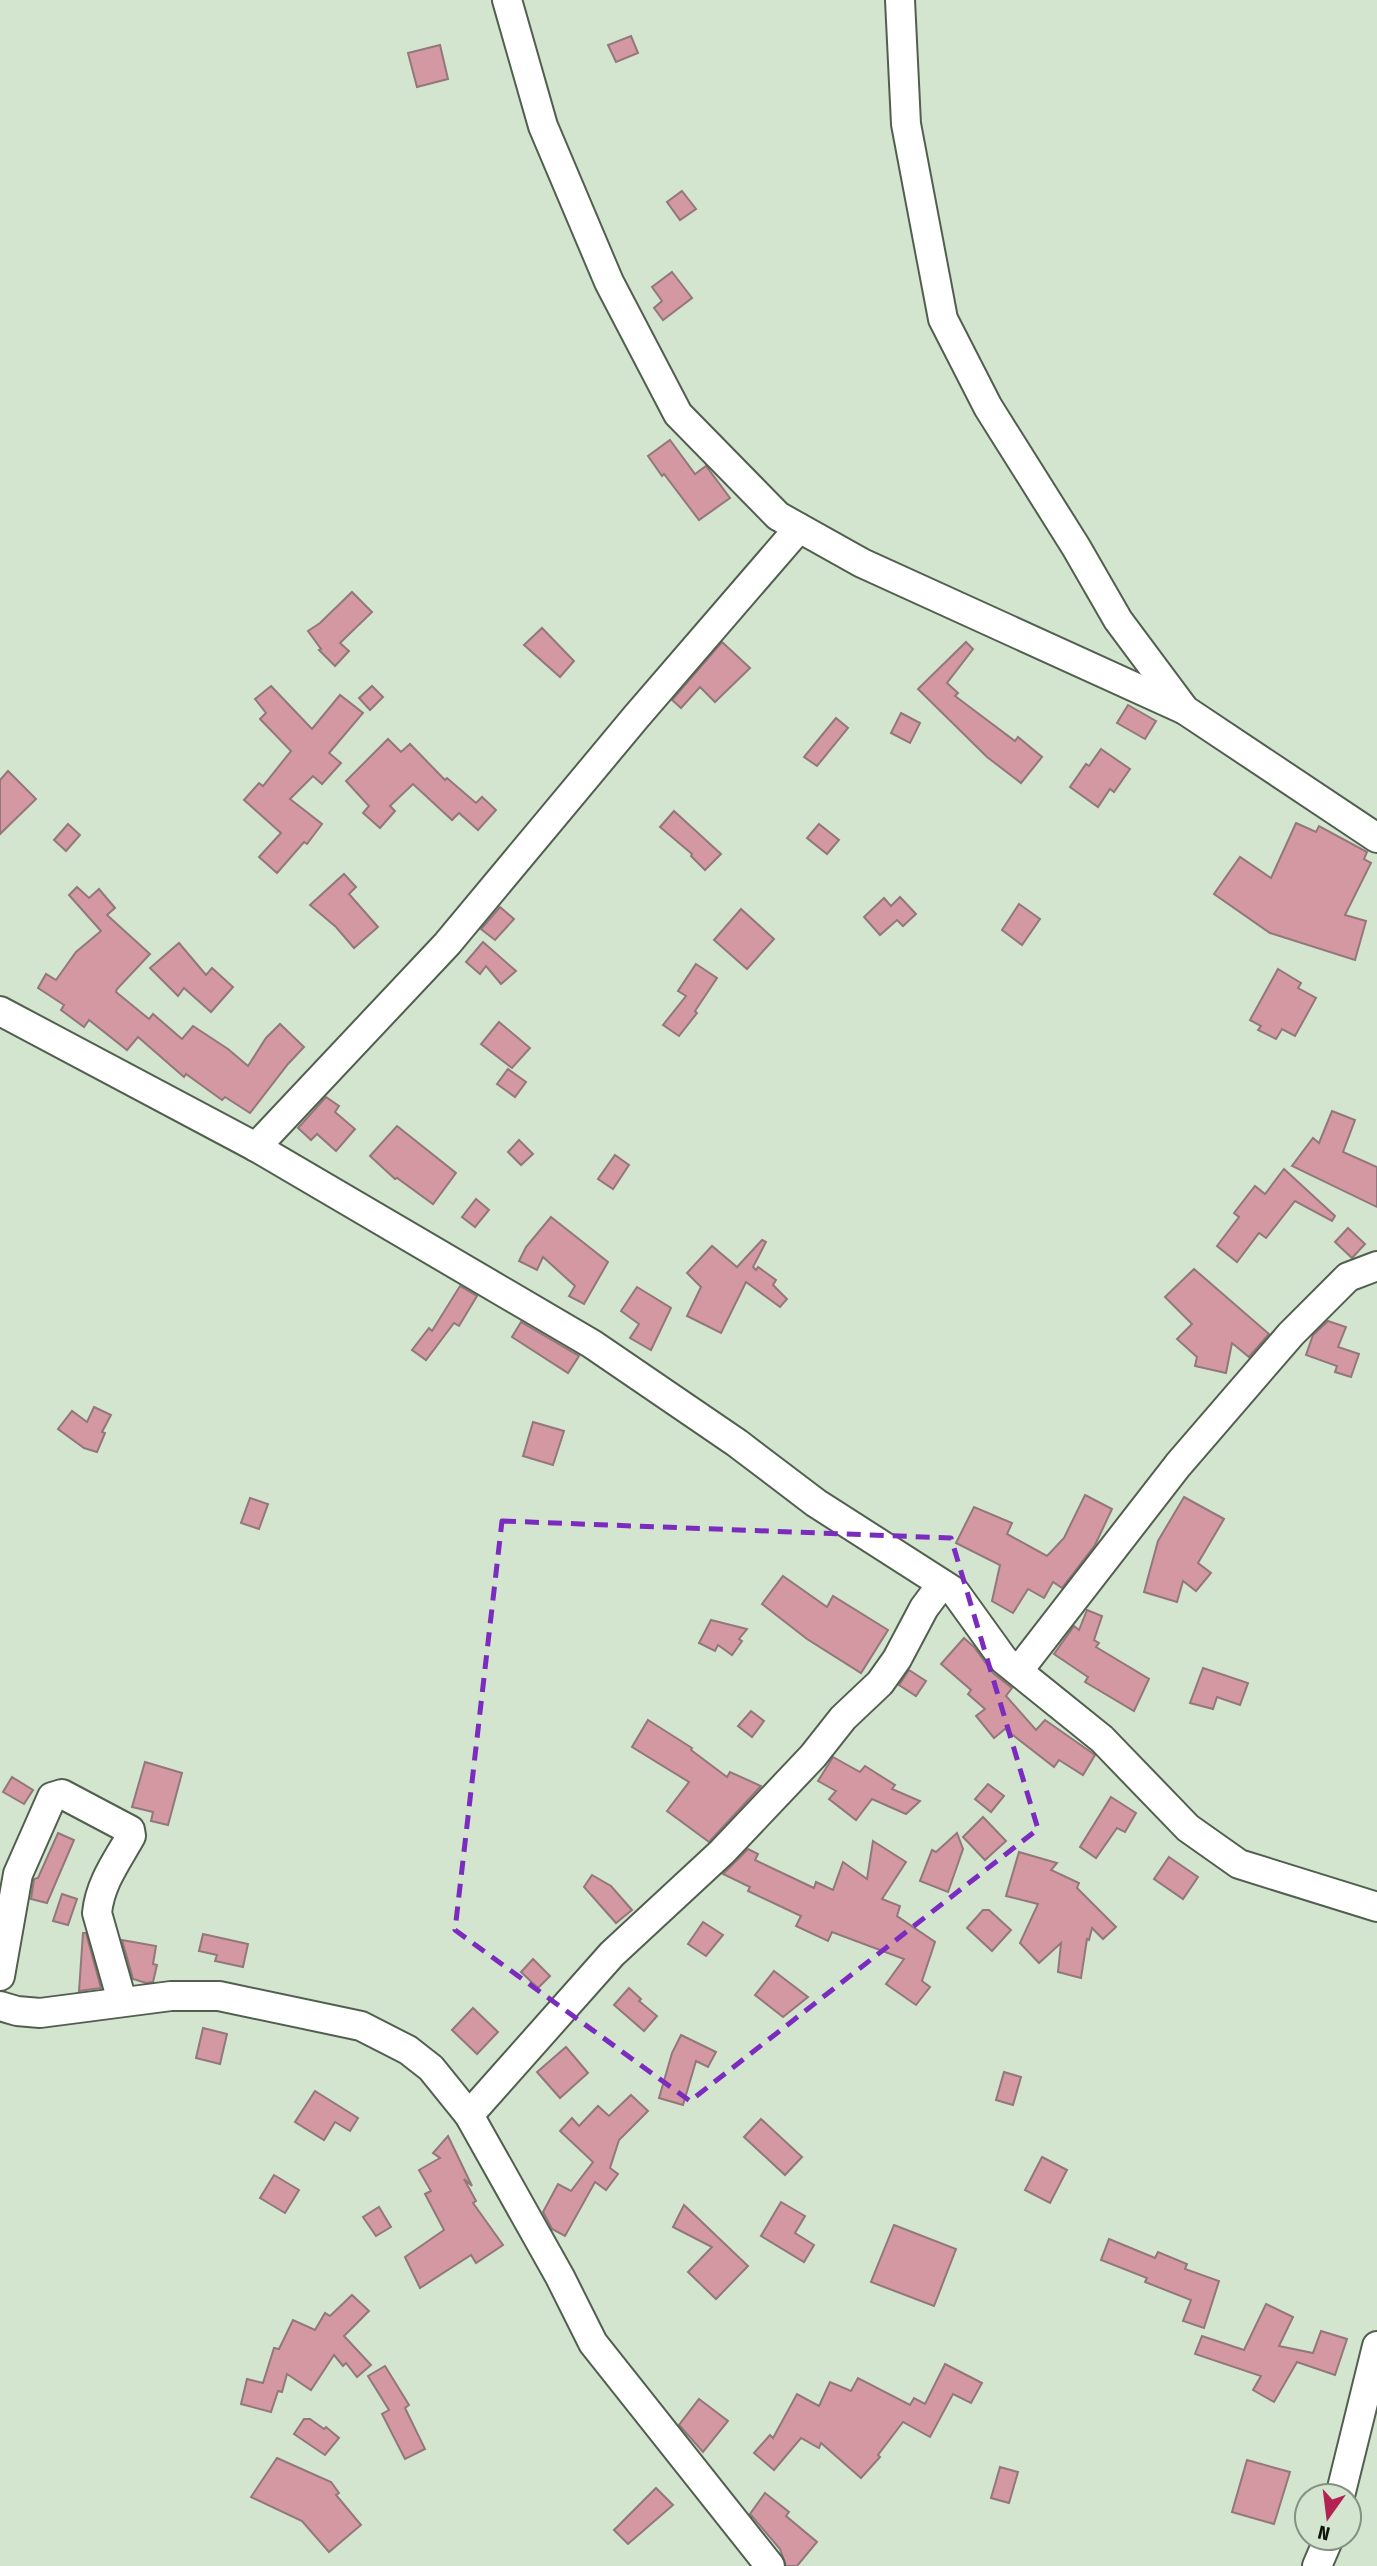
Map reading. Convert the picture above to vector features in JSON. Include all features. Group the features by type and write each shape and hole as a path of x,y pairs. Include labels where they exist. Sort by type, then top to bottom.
{"street":[{"path":"507,0 543,127 609,282 678,414 778,516 862,563 1185,710 1377,838"},
{"path":"900,0 906,124 943,319 988,407 1076,547 1118,620 1185,710"},
{"path":"256,1147 447,944 799,527"},
{"path":"0,1011 256,1147 593,1344 737,1443 816,1503 955,1592 1004,1660 1102,1739 1188,1828 1239,1864 1377,1907"},
{"path":"1018,1670 1178,1465 1291,1334 1348,1277 1377,1266"},
{"path":"469,2115 612,1954 722,1853 813,1756 842,1718 880,1683 897,1660 924,1608 942,1584"},
{"path":"0,1976 18,1874 52,1797 62,1794 130,1829 131,1836 105,1880 98,1898 97,1913 122,2001"},
{"path":"0,2007 40,2013 171,1996 219,1996 361,2026 408,2050 431,2068 469,2115 593,2343 770,2566"},
{"path":"1343,2482 1377,2346"}],"highlighted area":[{"path":"502,1521 951,1538 1038,1829 690,2101 455,1930"}],"building":[{"path":"631,36 638,53 616,62 608,45"},
{"path":"440,45 448,79 417,87 408,53"},
{"path":"682,191 696,209 680,220 667,202"},
{"path":"672,272 692,298 663,320 654,308 662,301 652,287"},
{"path":"670,440 695,474 706,466 730,498 699,520 648,456"},
{"path":"352,592 372,612 340,643 349,651 335,666 319,650 321,649 308,631"},
{"path":"542,628 574,661 560,677 524,645"},
{"path":"722,642 750,668 715,702 700,687 681,708 672,700"},
{"path":"966,642 973,649 947,683 958,693 955,696 1015,741 1018,737 1042,757 1021,783 987,757 918,689"},
{"path":"271,686 312,729 340,695 363,713 329,753 341,763 322,784 313,776 290,799 322,824 307,844 304,842 277,873 259,857 281,833 244,800 259,783 263,786 291,751 260,719 266,713 255,699"},
{"path":"372,686 383,697 370,710 359,698"},
{"path":"1128,705 1156,721 1145,739 1117,723"},
{"path":"901,713 920,723 910,743 891,733"},
{"path":"836,718 848,728 817,766 804,757"},
{"path":"388,739 401,752 410,744 445,780 447,778 476,803 482,797 496,810 478,830 459,813 452,820 413,784 390,806 395,811 380,828 363,813 369,806 346,781"},
{"path":"1101,749 1130,769 1114,792 1110,789 1098,807 1070,787 1086,764 1089,766"},
{"path":"8,771 36,799 0,834 0,780"},
{"path":"674,811 721,854 705,870 692,854 660,827"},
{"path":"1296,823 1316,832 1319,826 1367,852 1364,859 1371,863 1345,915 1366,921 1355,960 1270,933 1214,894 1240,857 1271,878"},
{"path":"68,824 80,835 66,851 54,840"},
{"path":"819,824 839,840 827,854 807,838"},
{"path":"344,874 356,887 349,894 378,927 354,948 336,927 310,905"},
{"path":"77,887 89,898 99,889 115,908 107,915 150,954 116,992 149,1019 153,1014 182,1039 193,1026 248,1066 266,1038 280,1024 304,1047 250,1113 225,1097 222,1100 186,1074 184,1077 138,1037 127,1050 89,1020 84,1027 61,1010 64,1005 38,988 46,974 56,980 76,952 101,931 69,895"},
{"path":"900,897 916,914 903,926 897,920 880,935 864,917 884,898 891,906"},
{"path":"1019,904 1040,919 1022,945 1002,930"},
{"path":"500,907 514,919 495,940 481,929"},
{"path":"741,909 774,939 747,969 714,940"},
{"path":"483,942 516,971 501,984 486,966 480,974 466,962"},
{"path":"179,943 206,975 212,968 233,987 211,1012 184,988 178,996 150,968"},
{"path":"696,964 717,978 695,1011 697,1013 679,1036 663,1025 686,996 678,991"},
{"path":"1278,969 1301,983 1298,988 1316,998 1295,1036 1282,1029 1276,1039 1258,1030 1261,1026 1250,1020"},
{"path":"499,1022 530,1048 512,1068 481,1044"},
{"path":"508,1069 526,1082 515,1097 497,1084"},
{"path":"326,1097 339,1106 335,1112 355,1129 336,1151 317,1134 311,1140 298,1128"},
{"path":"1332,1111 1355,1120 1343,1152 1377,1167 1377,1207 1292,1166 1313,1138 1319,1143"},
{"path":"397,1126 456,1173 433,1204 395,1179 370,1156"},
{"path":"519,1140 533,1154 521,1165 508,1152"},
{"path":"615,1155 629,1165 613,1189 598,1179"},
{"path":"1284,1169 1335,1216 1332,1221 1295,1201 1266,1238 1259,1233 1237,1262 1217,1246 1239,1217 1234,1213 1255,1186 1265,1194"},
{"path":"476,1199 489,1210 475,1227 462,1217"},
{"path":"551,1217 608,1262 584,1304 569,1296 575,1286 543,1257 537,1270 519,1261 526,1247"},
{"path":"1348,1228 1365,1244 1352,1258 1335,1242"},
{"path":"762,1240 766,1242 753,1267 756,1270 758,1267 776,1280 773,1285 787,1299 780,1307 746,1282 721,1333 687,1316 701,1287 687,1273 712,1246 737,1267"},
{"path":"1194,1269 1269,1334 1249,1357 1232,1343 1226,1373 1195,1366 1197,1357 1177,1339 1192,1324 1165,1297"},
{"path":"460,1286 477,1296 459,1326 454,1323 426,1360 412,1350 429,1328 432,1331"},
{"path":"637,1287 671,1308 651,1350 630,1338 639,1324 621,1311"},
{"path":"1328,1321 1346,1327 1338,1347 1359,1354 1351,1377 1335,1372 1337,1366 1306,1355 1313,1335"},
{"path":"521,1322 579,1356 568,1373 512,1337"},
{"path":"94,1407 111,1415 102,1432 105,1433 97,1452 84,1448 58,1429 72,1411 87,1422"},
{"path":"533,1422 564,1431 553,1465 523,1456"},
{"path":"1085,1495 1112,1509 1095,1545 1062,1588 1053,1582 1044,1598 1028,1589 1013,1613 992,1601 1000,1565 956,1543 974,1507 1012,1523 1007,1534 1047,1556 1064,1538"},
{"path":"1184,1497 1224,1519 1198,1563 1211,1573 1196,1591 1183,1581 1177,1602 1144,1592 1158,1541"},
{"path":"250,1498 268,1504 259,1529 241,1523"},
{"path":"783,1576 827,1607 833,1596 888,1630 861,1673 807,1639 762,1604"},
{"path":"1087,1610 1102,1616 1094,1640 1099,1643 1096,1647 1149,1679 1134,1711 1085,1682 1088,1677 1054,1654 1074,1626 1079,1630"},
{"path":"711,1620 747,1629 732,1655 718,1645 715,1651 699,1643"},
{"path":"964,1638 993,1673 1012,1688 1006,1696 1036,1730 1045,1720 1095,1755 1083,1775 1059,1760 1054,1767 1005,1729 994,1738 976,1716 985,1709 968,1694 971,1690 941,1664"},
{"path":"1203,1668 1248,1683 1240,1705 1217,1697 1213,1709 1190,1703"},
{"path":"909,1670 926,1681 916,1696 899,1685"},
{"path":"751,1711 764,1721 752,1737 738,1726"},
{"path":"648,1720 692,1748 691,1750 727,1777 730,1772 761,1786 709,1842 667,1811 689,1782 632,1747"},
{"path":"833,1757 860,1772 865,1766 895,1785 892,1789 920,1801 906,1814 872,1799 856,1820 829,1799 836,1791 818,1781"},
{"path":"145,1762 182,1773 168,1825 151,1821 153,1812 132,1807"},
{"path":"12,1777 33,1790 24,1804 3,1792"},
{"path":"988,1784 1004,1796 991,1812 975,1799"},
{"path":"1111,1797 1136,1813 1125,1832 1117,1828 1096,1858 1080,1847"},
{"path":"983,1817 1006,1841 985,1860 963,1837"},
{"path":"58,1833 74,1840 47,1903 31,1899 34,1879 38,1878"},
{"path":"957,1833 963,1849 948,1892 920,1881 932,1850 936,1852"},
{"path":"873,1841 906,1862 882,1899 900,1906 897,1916 935,1942 922,1981 930,1987 916,2005 886,1984 904,1959 832,1932 828,1941 796,1926 801,1916 748,1891 750,1887 723,1874 748,1849 758,1854 755,1860 814,1888 816,1882 833,1890 843,1862 867,1879"},
{"path":"1019,1852 1057,1863 1051,1870 1079,1883 1077,1888 1116,1927 1103,1939 1092,1928 1089,1940 1087,1939 1081,1978 1058,1972 1061,1943 1039,1963 1020,1943 1038,1904 1006,1896"},
{"path":"1169,1857 1198,1877 1183,1899 1154,1879"},
{"path":"592,1875 611,1886 632,1910 616,1923 584,1887"},
{"path":"62,1894 77,1899 68,1925 53,1921"},
{"path":"983,1910 989,1910 1011,1930 992,1951 967,1928"},
{"path":"703,1922 723,1935 706,1956 688,1944"},
{"path":"83,1933 86,1933 101,1988 79,1991"},
{"path":"203,1934 248,1944 243,1967 215,1961 217,1955 199,1951"},
{"path":"122,1940 156,1946 153,1964 157,1965 153,1982 133,1979"},
{"path":"533,1959 550,1976 538,1988 521,1972"},
{"path":"774,1971 808,1997 783,2017 755,1995"},
{"path":"629,1988 641,1999 639,2001 657,2016 644,2031 614,2005"},
{"path":"473,2008 498,2032 477,2054 452,2030"},
{"path":"203,2028 227,2034 220,2064 196,2058"},
{"path":"681,2035 716,2052 708,2067 696,2061 683,2105 659,2098 672,2053"},
{"path":"566,2047 588,2073 560,2098 537,2072"},
{"path":"1004,2072 1021,2077 1013,2105 996,2100"},
{"path":"315,2091 358,2118 350,2131 335,2122 324,2140 295,2122"},
{"path":"631,2095 648,2111 619,2140 610,2168 618,2174 606,2190 595,2182 565,2236 552,2229 543,2212 558,2184 571,2191 593,2162 560,2131 572,2118 579,2126 598,2106 609,2116"},
{"path":"761,2119 802,2157 785,2175 744,2137"},
{"path":"448,2136 472,2186 464,2179 476,2201 473,2203 503,2245 476,2263 471,2255 420,2288 405,2257 444,2230 425,2194 431,2191 419,2170 440,2158 433,2153"},
{"path":"1042,2157 1067,2170 1050,2203 1025,2190"},
{"path":"274,2175 299,2190 285,2213 260,2198"},
{"path":"781,2202 805,2216 795,2233 814,2245 804,2262 761,2236"},
{"path":"684,2205 748,2266 716,2299 688,2272 712,2247 673,2227"},
{"path":"379,2207 391,2227 376,2236 363,2217"},
{"path":"894,2225 956,2249 934,2306 871,2282"},
{"path":"1109,2239 1155,2258 1158,2252 1187,2264 1185,2269 1219,2281 1204,2328 1183,2321 1191,2300 1145,2282 1147,2278 1101,2260"},
{"path":"352,2295 369,2311 344,2336 371,2365 357,2377 346,2363 343,2366 334,2355 311,2390 287,2374 282,2392 278,2391 271,2412 241,2404 247,2379 263,2383 274,2348 279,2349 293,2320 315,2330 325,2313 330,2316"},
{"path":"1266,2304 1293,2317 1279,2346 1313,2353 1321,2331 1347,2339 1335,2375 1297,2362 1274,2402 1253,2390 1261,2376 1195,2354 1202,2336 1244,2350"},
{"path":"945,2364 982,2383 971,2403 953,2394 930,2437 903,2422 878,2455 880,2457 861,2478 821,2443 819,2448 801,2438 774,2470 754,2453 770,2435 773,2438 797,2394 819,2406 830,2382 851,2391 858,2378 910,2405 914,2398 925,2404"},
{"path":"385,2366 409,2405 405,2408 425,2449 405,2459 382,2414 389,2410 368,2376"},
{"path":"699,2399 728,2421 703,2452 679,2425"},
{"path":"304,2419 310,2419 324,2429 326,2427 339,2438 325,2455 294,2434"},
{"path":"277,2458 331,2482 339,2493 336,2495 361,2525 329,2552 302,2521 251,2497"},
{"path":"1247,2460 1290,2472 1274,2524 1232,2512"},
{"path":"1000,2467 1018,2472 1009,2503 991,2498"},
{"path":"656,2488 673,2505 628,2544 614,2530"},
{"path":"765,2493 789,2512 786,2516 817,2542 797,2566 786,2566 780,2549 750,2514"}]}
